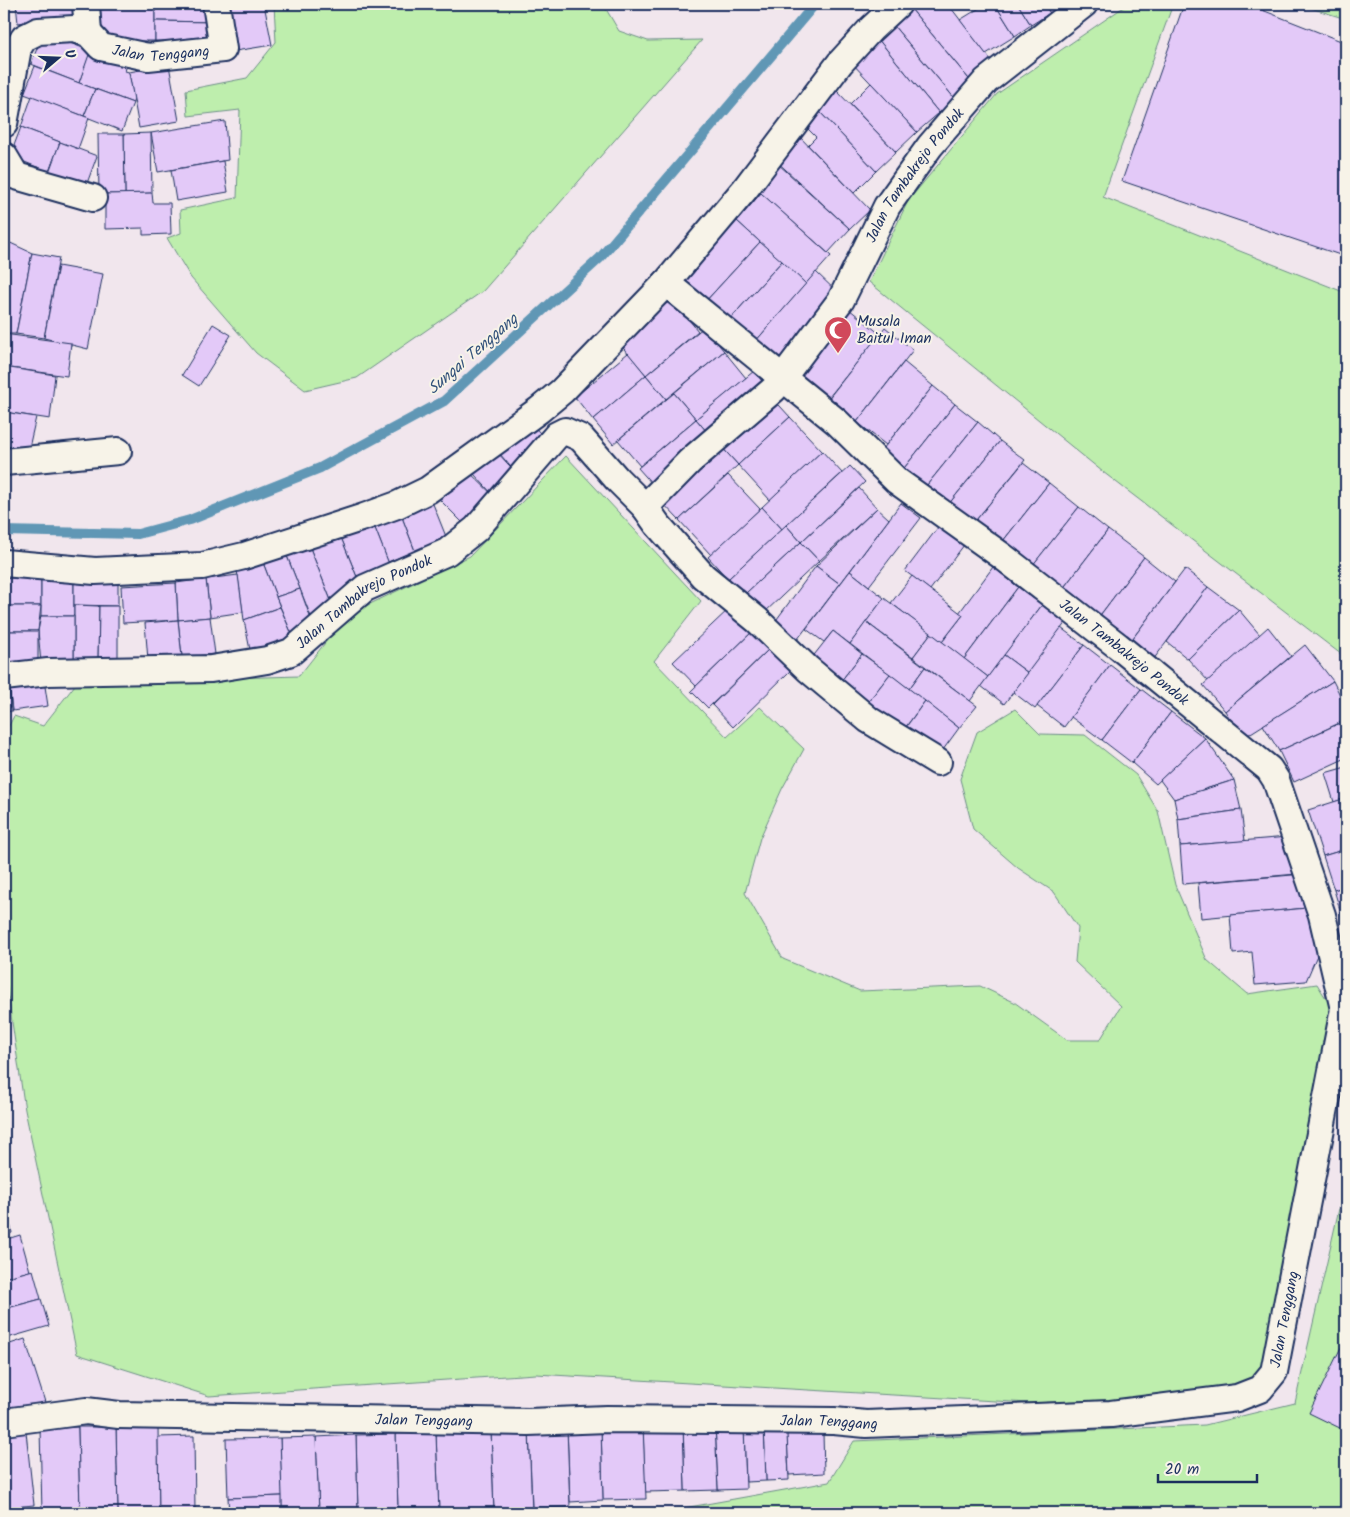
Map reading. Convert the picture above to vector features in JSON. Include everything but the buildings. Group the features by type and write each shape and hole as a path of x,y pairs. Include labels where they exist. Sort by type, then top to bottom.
{"street":[{"path":"86,4 88,34"},
{"name":"Jalan Tenggang","path":"4,124 18,48 24,38 38,31 74,29 88,34 101,47 148,57 223,49 216,4"},
{"path":"4,563 95,571 202,566 244,556 404,502 428,490 551,401 666,284 744,189 802,111 840,64 871,29 898,4"},
{"name":"Jalan Tambakrejo Pondok","path":"645,507 690,461 774,388 841,300 887,206 930,146 986,81 1084,4"},
{"path":"4,156 16,176 93,198"},
{"name":"Jalan Tambakrejo Pondok","path":"666,284 837,422 897,481 1002,556 1103,634 1269,768 1276,780 1322,915 1345,1009"},
{"name":"Jalan Tambakrejo Pondok","path":"4,676 48,672 211,669 267,660 291,652 364,588 446,552 476,529 557,435 565,431 581,438 645,507 657,524 703,576 757,620 808,669 869,720 938,762"},
{"path":"4,462 118,451"},
{"name":"Jalan Tenggang","path":"4,1422 86,1411 119,1415 370,1420 528,1422 607,1419 834,1421 866,1424 1111,1414 1237,1398 1260,1389 1274,1372 1345,1009"}],"green space":[{"path":"274,4 603,4 619,31 648,41 702,40 483,291 357,378 305,390 256,353 191,278 167,238 181,233 180,210 237,198 240,110 188,116 186,90 247,78 276,42"},
{"path":"1128,4 1173,4 1103,197 1346,293 1346,658 1103,472 869,282 908,201 997,94"},
{"path":"1298,4 1346,4 1346,19"},
{"path":"566,456 701,601 654,661 727,737 760,707 804,749 782,789 760,838 745,893 783,959 860,991 980,986 1014,1002 1067,1040 1100,1040 1121,1006 1075,962 1078,928 1054,892 1018,868 973,829 960,779 977,732 1015,709 1040,734 1085,735 1136,775 1158,811 1175,885 1207,960 1247,994 1317,984 1346,1030 1264,1382 1224,1395 1029,1403 536,1374 209,1396 77,1354 25,1110 4,968 4,735 14,716 43,726 75,685 100,682 299,676 347,615 470,556"},
{"path":"1346,1178 1346,1513 656,1513 829,1482 854,1441 1205,1425 1295,1403"}],"waterway":[{"name":"Sungai Tenggang","path":"4,531 138,534 190,520 320,468 444,401 600,258 815,4"}],"place":[{"name":"Musala Baitul Iman","path":"838,354"}]}
